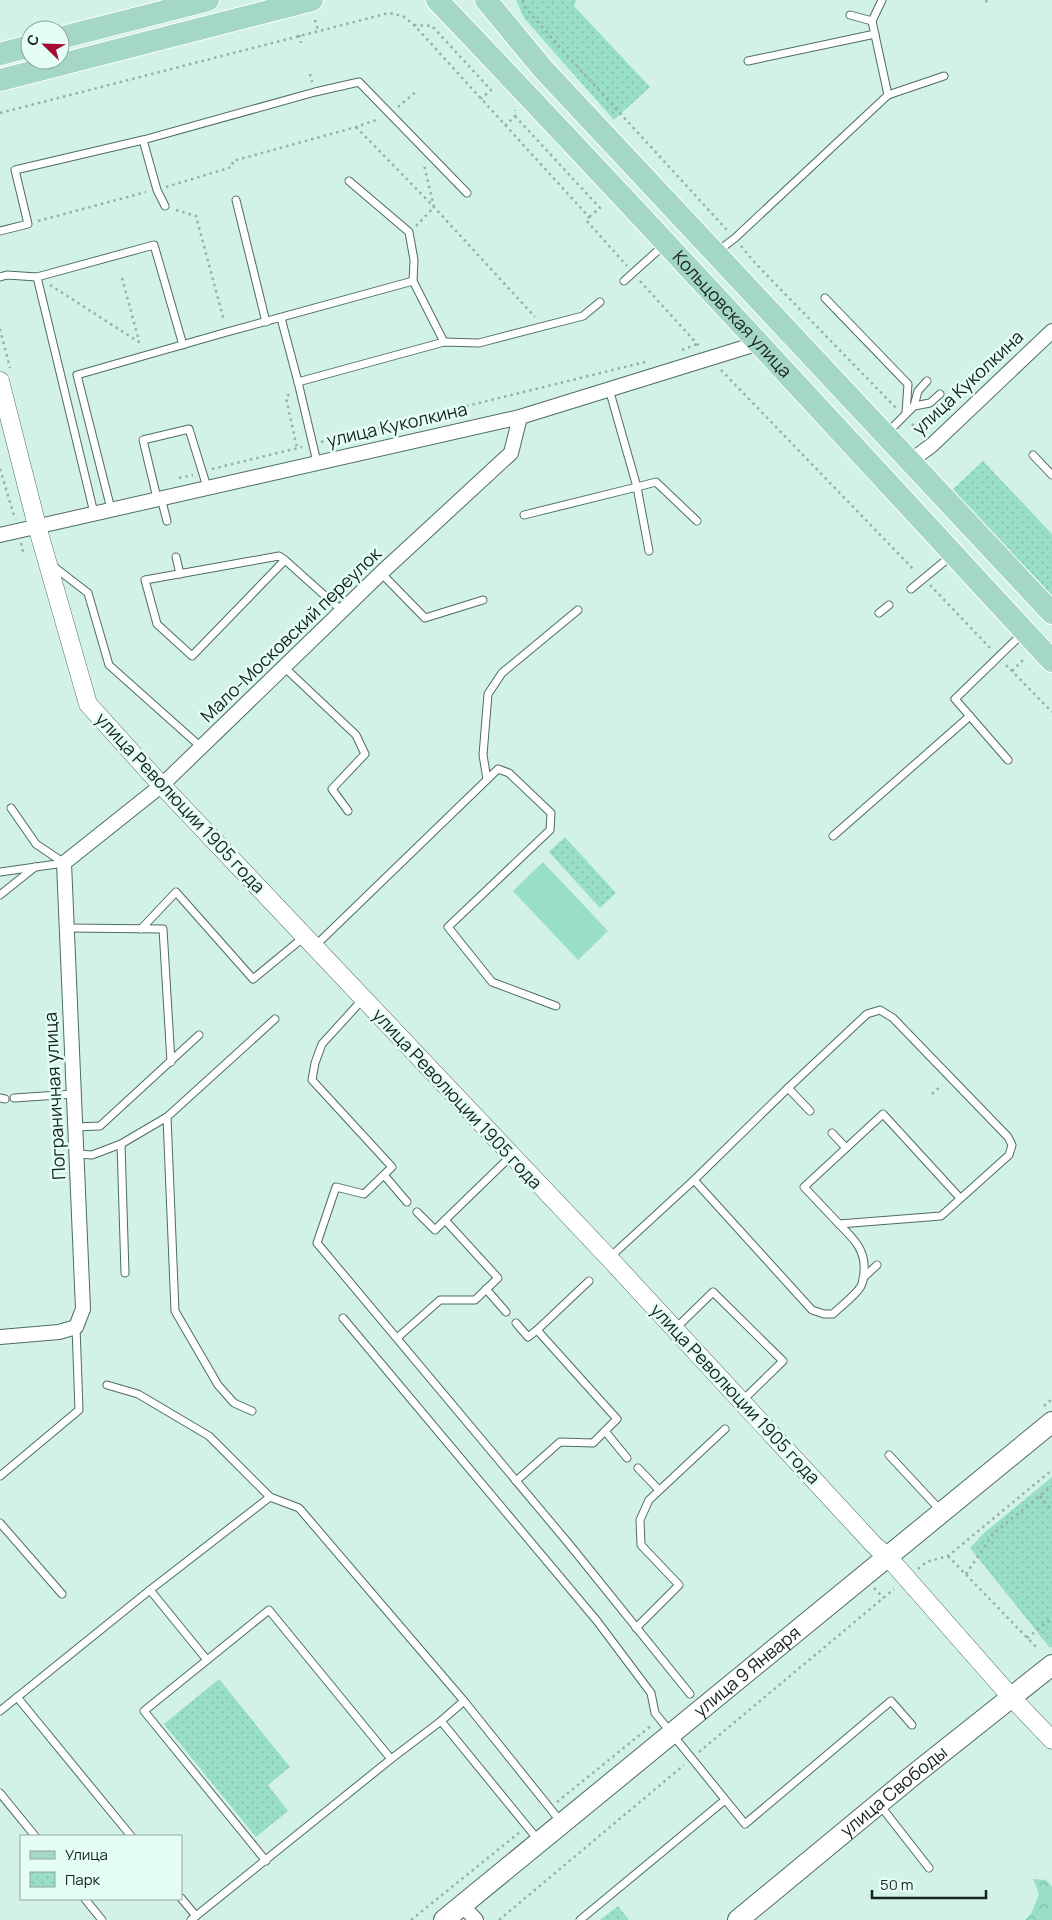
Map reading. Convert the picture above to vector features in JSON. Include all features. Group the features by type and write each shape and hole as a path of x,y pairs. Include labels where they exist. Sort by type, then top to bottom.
{"main road":[{"name":"Кольцовская улица","path":"437,0 759,343 1052,662"},
{"name":"Кольцовская улица","path":"486,0 543,69 909,462 1051,610 1040,626 1024,632"},
{"path":"497,0 506,25"},
{"path":"70,35 202,1"},
{"path":"0,80 314,10"},
{"path":"0,54 20,49"},
{"name":"улица 9 Января","path":"444,1920 1052,1422"},
{"name":"улица Свободы","path":"738,1920 1052,1665"}],"street":[{"name":"улица Куколкина","path":"909,462 932,445 1052,330"},
{"name":"улица Куколкина","path":"0,535 16,525 94,513 157,493 207,487 520,417 759,343"},
{"name":"улица Революции 1905 года","path":"0,381 36,521 88,704 510,1156 609,1258 874,1545 888,1557 1012,1698 1052,1740"},
{"name":"Мало-Московский переулок","path":"64,863 162,785 381,573 511,453 520,417"},
{"name":"Пограничная улица","path":"64,863 83,1309 76,1327"},
{"path":"0,1337 59,1332 76,1327"},
{"path":"462,1905 476,1920"}],"lane":[{"path":"882,0 872,21 888,94"},
{"path":"850,15 872,21"},
{"path":"748,61 875,34"},
{"path":"716,253 735,238 888,94 944,76"},
{"path":"0,231 28,224 15,170 143,140 315,92 359,82 467,193"},
{"path":"143,140 157,190 165,206"},
{"path":"349,181 409,232 414,260 413,281 444,342"},
{"path":"236,200 266,322"},
{"path":"624,280 666,243"},
{"path":"0,277 7,275 36,277 154,245 183,345"},
{"path":"36,277 94,513"},
{"path":"111,509 77,376 227,332 413,281"},
{"path":"825,298 908,384 905,414"},
{"path":"298,382 444,342 479,344 584,316 600,302"},
{"path":"281,318 317,462"},
{"path":"914,406 918,391 927,381"},
{"path":"609,389 637,487 648,551"},
{"path":"885,435 914,406 930,403 940,394"},
{"path":"167,522 143,440 189,429 207,487"},
{"path":"1033,455 1052,475"},
{"path":"524,515 656,482 697,521"},
{"path":"912,589 953,554"},
{"path":"285,560 192,656 157,624 145,580 280,556 285,560 342,611"},
{"path":"176,557 180,574"},
{"path":"48,562 88,594 109,665 201,747"},
{"path":"381,573 425,618 483,600"},
{"path":"879,613 889,605"},
{"path":"487,779 483,755 488,694 502,673 578,610"},
{"path":"1008,760 955,699 1024,632"},
{"path":"284,667 356,735 366,754 332,789 348,811"},
{"path":"833,836 970,716"},
{"path":"142,929 176,892 253,979 309,942 498,768 509,772 551,813 550,830 448,927 492,982 556,1006"},
{"path":"11,808 36,844 64,863"},
{"path":"0,872 64,863"},
{"path":"0,896 36,867"},
{"path":"67,928 163,930 172,1062"},
{"path":"363,998 322,1044 312,1080 392,1167 364,1194 336,1187 317,1243 516,1481 690,1694"},
{"path":"609,1258 694,1180 867,1014 880,1010 893,1018 1008,1137 1012,1145 1008,1156 940,1216 839,1224"},
{"path":"77,1154 92,1155 121,1144 167,1117 275,1019"},
{"path":"76,1127 100,1126 172,1062 199,1035"},
{"path":"788,1088 810,1111"},
{"path":"14,1098 74,1094"},
{"path":"694,1180 812,1310 824,1314 833,1314 860,1287 867,1260 855,1240 804,1187 883,1114 960,1198"},
{"path":"167,1117 175,1311 218,1385 234,1403 252,1412"},
{"path":"832,1133 846,1148"},
{"path":"121,1144 125,1273"},
{"path":"417,1212 435,1230 510,1156"},
{"path":"384,1175 406,1202"},
{"path":"397,1338 440,1300 475,1300 498,1278 445,1220"},
{"path":"863,1278 877,1265"},
{"path":"516,1323 528,1337 589,1281"},
{"path":"486,1289 506,1312"},
{"path":"675,1329 713,1292 783,1361 742,1401"},
{"path":"343,1318 597,1621 651,1693 655,1713 745,1824 891,1701 912,1725"},
{"path":"0,1476 79,1410 76,1327"},
{"path":"516,1481 560,1442 593,1443 617,1419 537,1330"},
{"path":"107,1386 138,1394 209,1436 270,1497 299,1508 464,1701 562,1823"},
{"path":"636,1628 679,1585 640,1545 640,1520 648,1500 725,1429"},
{"path":"605,1430 627,1458"},
{"path":"889,1455 942,1512"},
{"path":"638,1468 659,1490"},
{"path":"0,1711 150,1590 270,1497"},
{"path":"0,1523 62,1594"},
{"path":"150,1590 207,1660"},
{"path":"266,1861 144,1711 207,1660 269,1610 391,1760"},
{"path":"17,1697 129,1835"},
{"path":"182,1900 194,1918 464,1701"},
{"path":"441,1721 539,1842"},
{"path":"0,1793 34,1835"},
{"path":"580,1920 725,1800"},
{"path":"879,1804 929,1868"},
{"path":"86,1900 102,1920"}],"path":[{"path":"523,0 524,6 564,52 735,238 755,263 905,414 932,445"},
{"path":"986,0 988,6"},
{"path":"314,10 318,30"},
{"path":"0,113 388,13 403,16 414,26 504,126 590,217"},
{"path":"414,26 432,26 491,90 481,99"},
{"path":"299,35 301,43"},
{"path":"558,57 564,52"},
{"path":"28,224 157,190 232,167 233,161 356,127 390,114 418,90"},
{"path":"514,109 516,116 600,208 586,220 710,358 1052,712"},
{"path":"504,126 516,116"},
{"path":"356,127 544,326"},
{"path":"420,146 434,208"},
{"path":"165,206 196,216 227,332"},
{"path":"409,232 434,208"},
{"path":"36,277 156,353"},
{"path":"122,278 140,343"},
{"path":"676,353 697,344"},
{"path":"157,493 202,472 649,360"},
{"path":"297,448 286,398 298,382"},
{"path":"0,469 23,552"},
{"path":"7,521 16,525 36,521"},
{"path":"499,1920 926,1562 948,1556 1052,1470"},
{"path":"966,1574 994,1534 1052,1486"},
{"path":"1040,1496 1052,1511"},
{"path":"948,1556 1038,1650"},
{"path":"1027,1638 1052,1618"}],"green space":[{"path":"516,0 576,0 574,6 650,87 614,120 524,18"},
{"path":"983,461 1052,534 1052,597 952,490"},
{"path":"565,837 616,893 600,908 549,852"},
{"path":"543,862 608,931 578,960 513,891"},
{"path":"1052,1477 1052,1647 1050,1648 970,1548 984,1533"},
{"path":"219,1679 290,1767 268,1785 288,1811 256,1837 164,1724"},
{"path":"1033,1879 1046,1880 1052,1887 1052,1920 1025,1920 1031,1914 1039,1894"},
{"path":"618,1906 629,1920 600,1920"}]}
